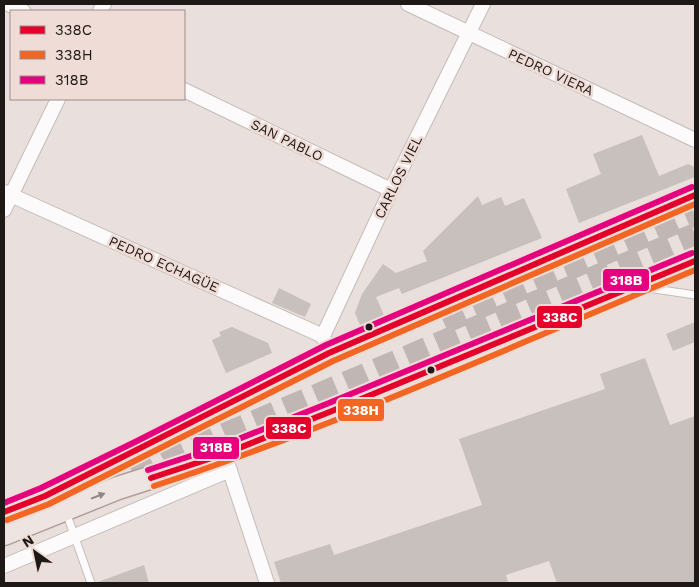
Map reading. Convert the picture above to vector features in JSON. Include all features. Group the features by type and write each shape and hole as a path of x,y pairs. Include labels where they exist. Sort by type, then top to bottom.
{"main road":[{"path":"4,512 44,496 141,449 326,344 695,195"},
{"path":"4,534 118,488 227,462 695,261"}],"street":[{"path":"8,4 21,10"},
{"name":"PEDRO VIERA","path":"408,4 695,140"},
{"name":"CARLOS VIEL","path":"326,344 390,190 483,4"},
{"name":"SAN PABLO","path":"185,90 390,190"},
{"path":"4,210 7,193 57,100"},
{"name":"PEDRO ECHAGÜE","path":"7,193 326,344"},
{"path":"4,566 75,536 227,462 267,583"}],"lane":[{"path":"638,286 695,295"},
{"path":"65,509 91,583"}],"building":[{"path":"642,135 659,176 688,164 695,167 695,177 579,223 566,189 601,174 593,154"},
{"path":"478,196 482,205 501,197 505,206 524,198 542,238 402,294 399,288 376,297 384,315 360,325 355,313 362,294 383,264 396,273 427,261 423,251"},
{"path":"279,288 311,304 305,317 272,303"},
{"path":"695,322 695,342 673,351 666,334"},
{"path":"232,327 268,343 272,353 226,373 212,340 221,336 219,332"},
{"path":"645,358 670,425 695,416 695,583 557,583 549,561 506,575 508,583 281,583 274,562 330,544 334,555 482,505 459,439 605,389 600,374"},
{"path":"144,565 149,583 98,583 98,582"}],"tunnel":[{"path":"444,323 695,215"},
{"path":"136,478 175,455 695,234"}],"transit line":[{"name":"318B","path":"4,503 41,488 137,441 326,345 692,187"},
{"name":"338C","path":"4,512 45,496 329,353 695,195"},
{"name":"338H","path":"7,520 49,504 333,361 695,204"},
{"name":"318B","path":"148,470 221,446 329,403 692,253"},
{"name":"338C","path":"151,478 224,454 332,411 695,261"},
{"name":"338H","path":"154,486 222,463 359,411 695,270"}]}
